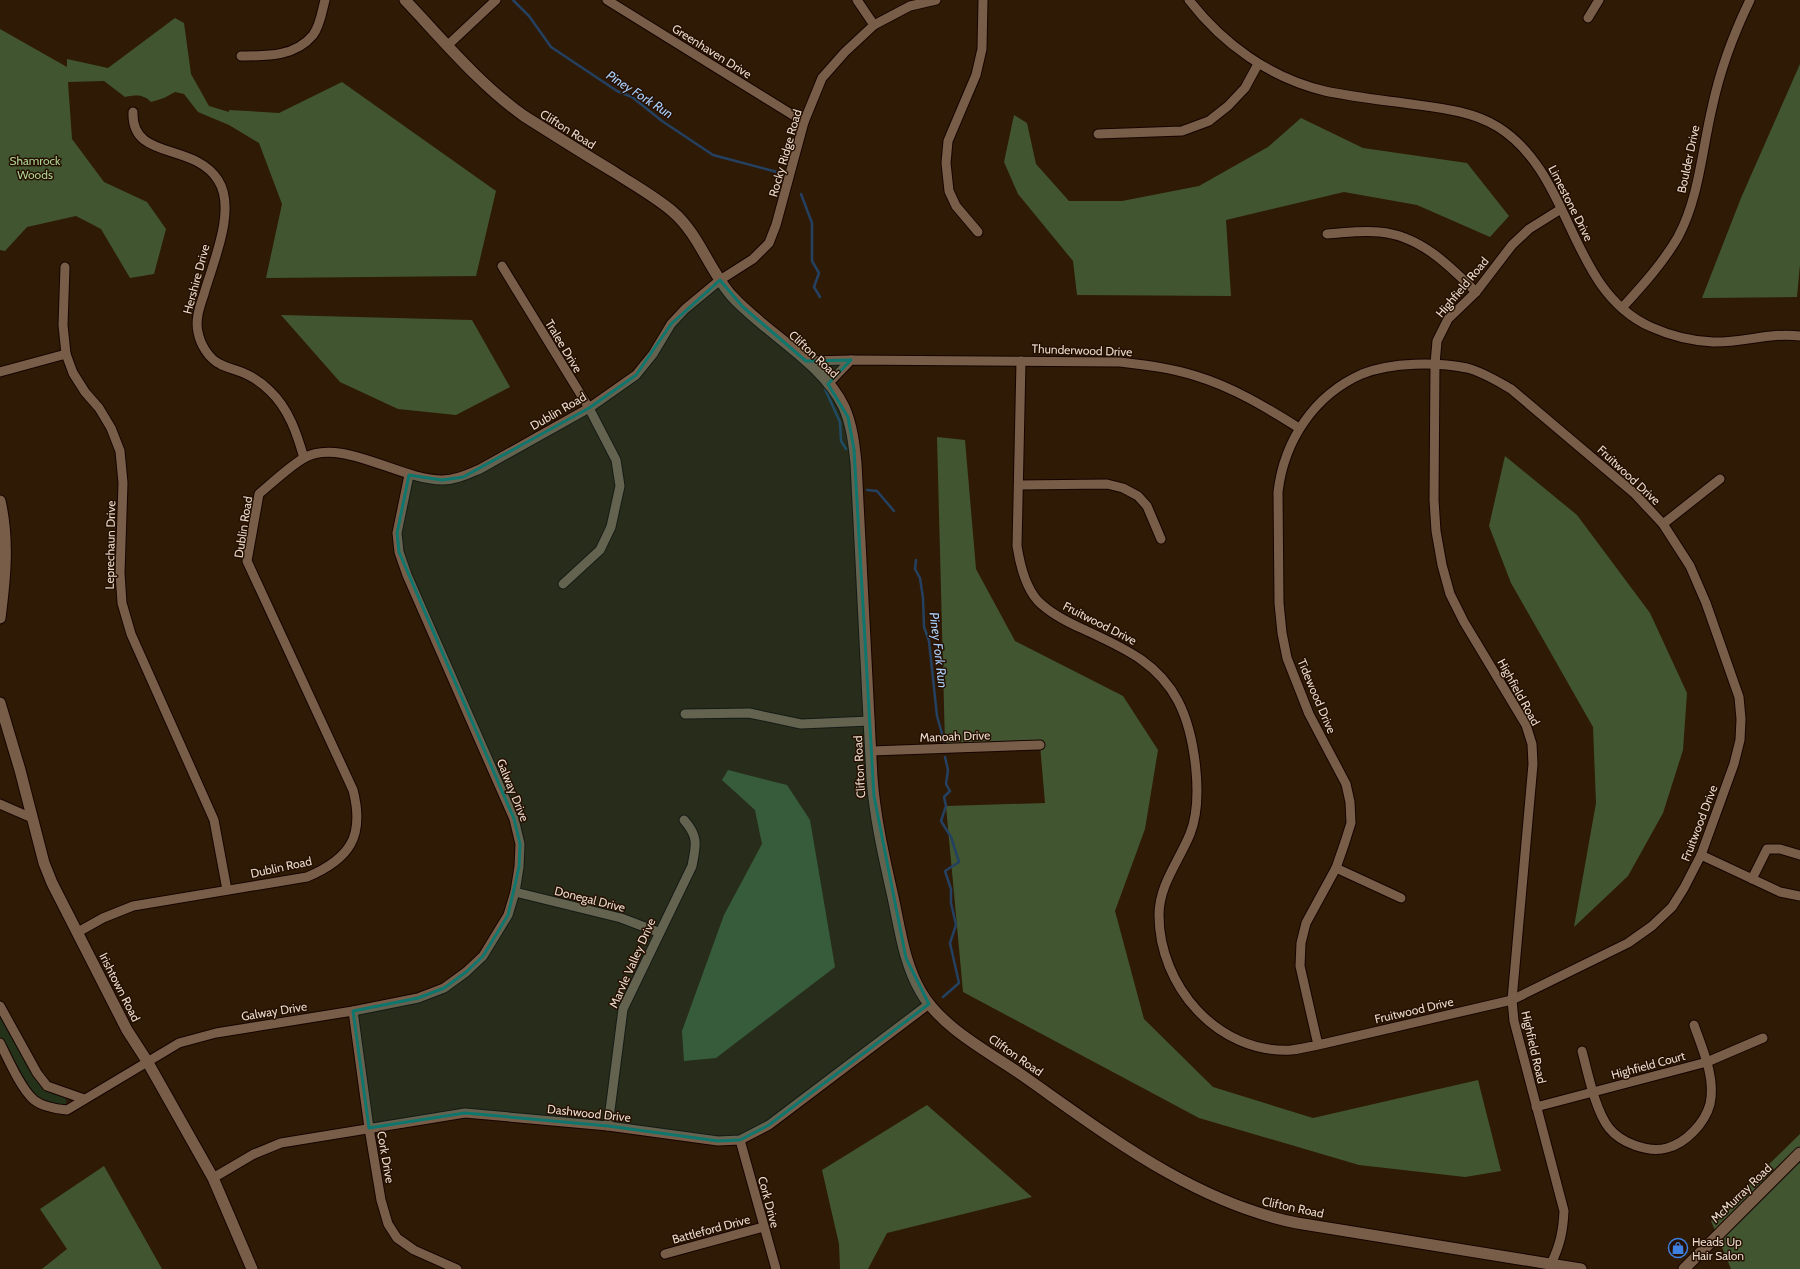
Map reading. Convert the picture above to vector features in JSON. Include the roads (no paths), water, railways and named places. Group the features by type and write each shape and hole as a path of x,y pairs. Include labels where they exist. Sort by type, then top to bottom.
{"main road":[{"name":"Clifton Road","path":"405,0 492,91 515,110 651,196 672,211 693,234 730,294 747,311 806,361 828,384 844,407 854,443 871,751 876,811 903,945 915,980 929,1004 952,1026 968,1038 1114,1138 1174,1176 1232,1205 1260,1215 1297,1223 1581,1269"},
{"path":"0,501 4,517 6,547 5,580 0,618"},
{"name":"Irishtown Road","path":"0,703 20,770 44,863 52,883 127,1030 147,1061 213,1178 252,1269"},
{"name":"McMurray Road","path":"1684,1269 1800,1153"}],"street":[{"path":"241,56 279,55 297,48 313,35 320,22 325,0"},
{"path":"448,45 496,0"},
{"name":"Greenhaven Drive","path":"607,0 804,122"},
{"path":"857,0 874,25"},
{"name":"Rocky Ridge Road","path":"720,280 753,259 769,242 782,208 804,122 822,78 845,52 874,25 910,6 936,0"},
{"path":"978,232 956,206 949,191 946,163 948,141 976,75 982,49 983,0"},
{"name":"Limestone Drive","path":"1189,0 1223,37 1258,64 1290,79 1325,91 1444,109 1471,115 1497,126 1518,141 1537,164 1553,189 1593,274 1622,308 1650,327 1678,338 1714,342 1787,334 1800,336"},
{"path":"1588,18 1599,0"},
{"name":"Boulder Drive","path":"1622,308 1660,264 1678,237 1689,211 1722,66 1750,0"},
{"path":"1098,134 1182,132 1209,121 1228,106 1245,88 1258,64"},
{"name":"Hershire Drive","path":"133,112 134,125 141,138 151,145 199,162 213,173 221,185 225,198 225,221 200,306 197,323 199,336 203,345 215,360 255,379 270,390 281,402 292,425 304,458"},
{"name":"Highfield Road","path":"1551,1264 1560,1245 1564,1226 1564,1211 1514,1021 1512,1000 1533,764 1532,744 1526,725 1464,622 1450,594 1442,565 1436,531 1434,500 1435,364 1437,341 1448,319 1476,292 1512,245 1529,229 1562,209"},
{"path":"1327,234 1379,232 1405,237 1428,249 1452,268 1476,292"},
{"name":"Tralee Drive","path":"502,266 589,408 616,460 620,486 611,527 600,550 563,584"},
{"name":"Leprechaun Drive","path":"65,267 63,325 66,354 73,373 85,392 99,408 111,428 120,451 123,483 120,573 122,603 131,634 214,820 227,890"},
{"name":"Dublin Road","path":"78,932 103,918 133,906 307,876 327,868 342,856 352,841 357,825 357,806 353,790 247,562 259,494 304,458 323,452 348,454 409,475 442,480 462,477 480,469 589,408 636,375 653,354 670,324 685,309 720,280"},
{"path":"0,372 66,354"},
{"path":"828,384 851,360"},
{"name":"Thunderwood Drive","path":"806,361 1120,362 1162,367 1197,376 1235,392 1268,409 1299,428"},
{"name":"Fruitwood Drive","path":"1021,361 1018,546 1020,564 1027,582 1038,600 1052,613 1069,623 1135,654 1168,684 1187,720 1192,741 1197,791 1191,833 1171,871 1163,893 1159,914 1161,937 1167,964 1177,984 1190,1003 1206,1019 1224,1032 1246,1042 1268,1048 1291,1050 1512,1000 1628,943 1652,926 1672,907 1701,855 1734,764 1740,740 1741,719 1736,690 1706,603 1690,566 1663,524 1634,493 1511,389 1489,376 1468,368 1435,364"},
{"name":"Tidewood Drive","path":"1318,1045 1300,966 1301,943 1306,923 1336,868 1351,823 1350,802 1346,784 1297,689 1287,658 1282,633 1280,610 1280,474 1299,428 1316,406 1335,391 1363,374 1394,366 1435,364"},
{"name":"Galway Drive","path":"0,1043 22,1083 34,1100 53,1109 66,1110 179,1043 216,1033 353,1011 418,998 444,988 466,972 483,956 497,936 508,915 515,892 519,867 520,844 514,819 406,575 399,552 397,533 409,475"},
{"path":"1663,524 1720,479"},
{"path":"1019,485 1106,484 1123,488 1138,496 1147,506 1161,539"},
{"path":"685,714 749,713 801,724 870,721"},
{"name":"Manoah Drive","path":"871,751 1040,745"},
{"path":"0,804 32,818"},
{"name":"Marvle Valley Drive","path":"608,1126 622,1009 658,932 692,866 696,847 693,830 684,820"},
{"path":"1752,879 1767,849 1780,849 1800,855"},
{"path":"1701,855 1780,892 1800,896"},
{"path":"1336,868 1400,898"},
{"name":"Donegal Drive","path":"515,892 621,918 658,932"},
{"name":"Dashwood Drive","path":"213,1178 254,1154 281,1143 465,1113 608,1126 718,1142 740,1140 769,1125 929,1004"},
{"path":"0,1006 37,1074 47,1086 84,1099"},
{"name":"Cork Drive","path":"353,1011 369,1128 381,1200 388,1224 397,1238 414,1250 457,1269"},
{"path":"1582,1051 1593,1092 1609,1128 1619,1137 1633,1145 1650,1149 1667,1148 1682,1141 1695,1130 1704,1117 1710,1104 1711,1088 1707,1062 1694,1025"},
{"name":"Highfield Court","path":"1536,1107 1707,1062 1763,1038"},
{"name":"Cork Drive","path":"740,1140 763,1227 776,1269"},
{"name":"Battleford Drive","path":"665,1254 763,1227"}],"waterway":[{"name":"Piney Fork Run","path":"513,0 529,16 551,47 617,91 632,97 662,121 713,155 777,172"},
{"name":"Piney Fork Run","path":"801,194 812,223 812,261 819,273 814,287 820,297"},
{"name":"Piney Fork Run","path":"825,389 840,422 841,441 846,449"},
{"name":"Piney Fork Run","path":"867,490 877,491 894,511"},
{"name":"Piney Fork Run","path":"916,560 915,569 920,578 923,598 924,627 929,641 937,716 945,744"},
{"path":"943,997 959,983 950,943 956,925 951,903 951,889 945,871 959,862 951,837 941,821 946,806 944,797 950,791 946,784 948,770 945,757"}],"place":[{"name":"Heads Up Hair Salon","path":"1678,1248"}],"park label":[{"name":"Shamrock Woods","path":"35,167"}]}
